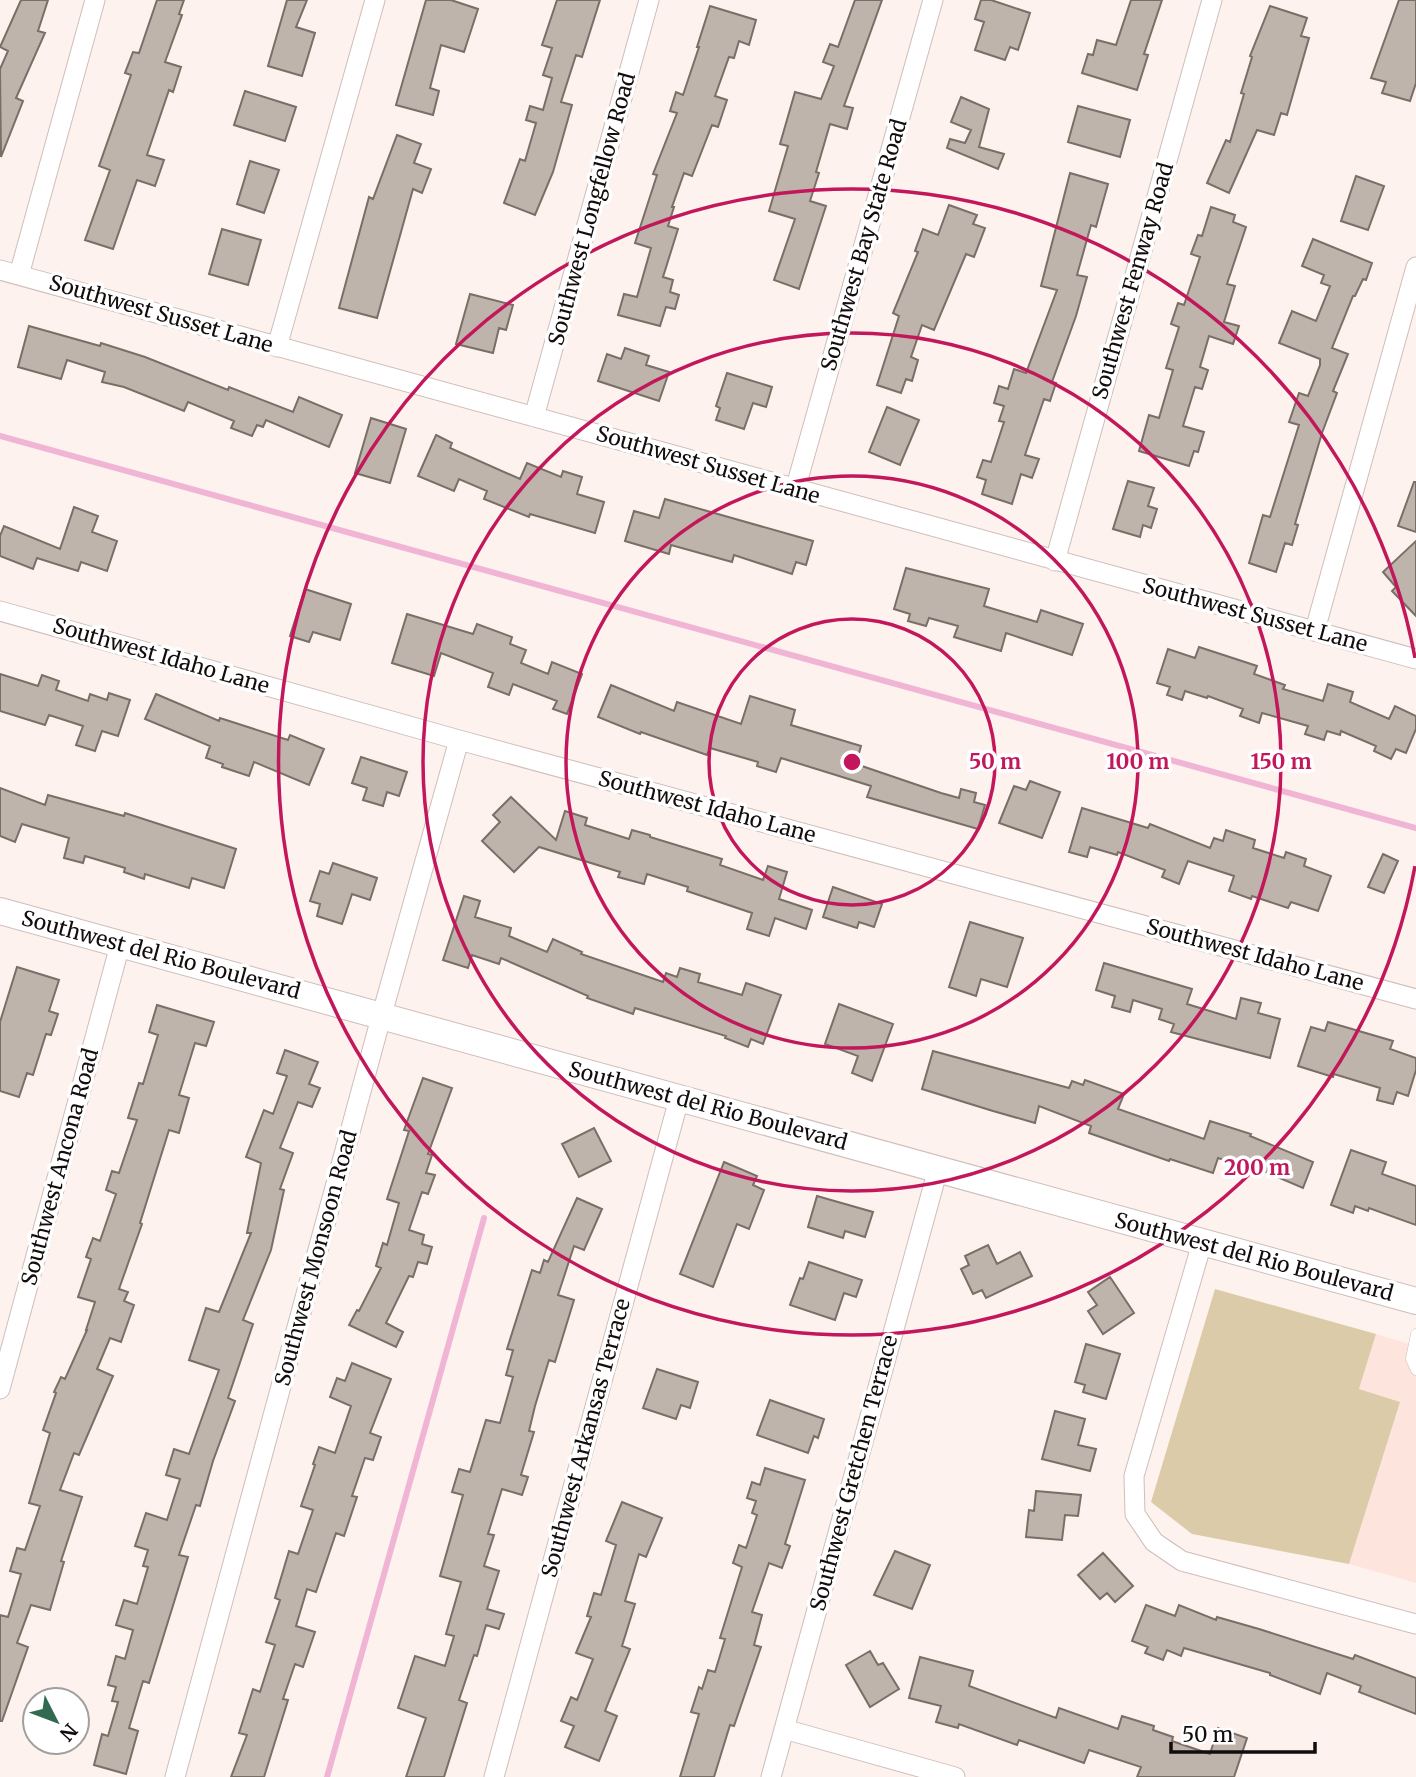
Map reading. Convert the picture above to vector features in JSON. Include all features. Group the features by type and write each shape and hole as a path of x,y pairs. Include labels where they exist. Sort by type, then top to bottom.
{"street":[{"path":"19,275 95,0"},
{"path":"277,347 375,0"},
{"name":"Southwest Longfellow Road","path":"534,417 649,0"},
{"name":"Southwest Bay State Road","path":"795,490 933,0"},
{"name":"Southwest Fenway Road","path":"1055,561 1212,0"},
{"path":"1315,630 1416,267"},
{"name":"Southwest Susset Lane","path":"0,270 1416,659"},
{"name":"Southwest Idaho Lane","path":"0,611 459,740 1416,999"},
{"name":"Southwest Monsoon Road","path":"175,1777 459,740"},
{"name":"Southwest del Rio Boulevard","path":"0,911 382,1014 679,1099 1416,1301"},
{"name":"Southwest Ancona Road","path":"0,1389 120,945"},
{"name":"Southwest Arkansas Terrace","path":"494,1777 679,1099"},
{"name":"Southwest Gretchen Terrace","path":"771,1777 937,1169"},
{"path":"1202,1243 1134,1476 1135,1514 1154,1542 1182,1561 1416,1624"},
{"path":"784,1729 955,1777"}],"lane":[{"path":"1416,1334 1411,1359 1416,1370"}],"shaded area":[{"path":"1215,1289 1376,1334 1359,1389 1400,1402 1349,1564 1192,1534 1151,1502"},
{"path":"1376,1334 1416,1346 1416,1583 1349,1564 1399,1402 1359,1389"}],"building":[{"path":"21,0 48,0 38,31 45,33 16,98 23,101 1,157 0,69 8,51 0,47"},
{"path":"157,0 184,0 179,14 182,15 165,62 181,67 173,92 169,90 147,155 164,160 155,186 137,180 113,249 85,240 110,170 99,166 131,75 125,73 133,52 139,53"},
{"path":"287,0 307,0 296,27 315,33 302,76 268,66"},
{"path":"426,0 451,0 478,9 464,52 441,45 430,88 439,91 433,115 396,105"},
{"path":"557,0 600,0 582,57 576,55 561,102 572,105 553,172 535,215 504,203 520,159 525,161 536,123 526,120 530,106 543,110 552,78 543,75 552,48 542,45"},
{"path":"855,0 882,0 844,106 853,108 847,129 830,124 816,172 819,173 810,201 826,206 799,289 774,280 795,219 769,211 788,146 780,144 795,92 821,99 834,66 823,62 830,44 838,47"},
{"path":"981,0 991,0 1030,13 1018,50 1010,47 1005,60 975,50 984,22 975,19"},
{"path":"1131,0 1162,0 1144,54 1148,55 1137,90 1082,73 1088,54 1093,55 1097,40 1116,45"},
{"path":"1399,0 1416,0 1416,83 1410,101 1382,93 1386,82 1371,78"},
{"path":"710,6 756,20 749,45 739,41 734,58 729,57 715,96 727,100 718,127 712,125 692,176 684,173 672,207 668,226 678,229 663,277 673,280 670,292 679,295 675,309 666,307 660,326 618,315 624,294 637,297 651,248 635,243 657,175 653,174 677,113 670,111 676,92 683,95"},
{"path":"1270,6 1307,18 1301,36 1309,38 1287,115 1281,113 1274,135 1257,130 1229,193 1207,183 1226,140 1230,142 1244,94 1241,93 1252,57 1250,56"},
{"path":"245,91 296,107 285,141 234,125"},
{"path":"961,97 989,109 979,147 1004,154 998,169 947,148 950,139 965,143 971,130 951,122"},
{"path":"1078,106 1130,120 1120,157 1068,142"},
{"path":"397,135 421,144 414,163 431,169 422,193 413,189 377,318 339,308 369,197 373,199"},
{"path":"250,161 279,170 264,213 237,204"},
{"path":"1070,173 1108,184 1096,227 1091,225 1077,275 1087,277 1052,382 1056,383 1050,401 1044,399 1025,455 1039,459 1032,478 1021,474 1012,504 982,494 986,480 977,477 983,460 991,462 1004,422 999,421 1004,406 994,403 999,386 1008,389 1014,369 1026,373 1057,290 1041,286"},
{"path":"1356,176 1384,186 1368,230 1341,221"},
{"path":"949,205 977,215 973,224 985,228 974,257 966,254 934,330 922,325 911,357 918,360 912,381 906,379 901,393 877,385 899,316 893,313 918,252 915,251 923,229 938,235"},
{"path":"1211,207 1235,215 1233,222 1246,227 1227,284 1235,286 1224,322 1239,326 1233,344 1209,336 1200,367 1208,370 1202,389 1195,387 1183,426 1204,432 1198,452 1194,451 1189,466 1139,451 1149,415 1159,418 1173,370 1166,368 1179,327 1171,324 1178,303 1184,305 1200,257 1191,254 1198,235 1202,236"},
{"path":"222,229 261,240 248,285 209,274"},
{"path":"1313,239 1372,263 1366,280 1363,279 1353,296 1332,348 1348,354 1333,391 1337,393 1295,524 1298,525 1292,545 1285,543 1276,572 1249,563 1263,515 1270,517 1299,425 1289,422 1299,393 1308,396 1320,365 1320,359 1279,343 1292,311 1316,321 1330,286 1321,283 1324,275 1302,266"},
{"path":"470,294 513,305 506,330 499,328 493,353 456,344"},
{"path":"29,326 100,346 101,343 145,357 293,412 299,397 342,415 329,447 266,420 263,427 257,425 252,436 231,428 234,421 188,402 184,411 124,387 102,382 105,372 67,360 61,379 18,367"},
{"path":"625,348 649,356 646,365 669,372 659,401 598,381 607,354 621,359"},
{"path":"727,373 772,387 766,407 753,403 744,429 716,420 720,408 716,406"},
{"path":"887,407 919,420 900,465 869,452"},
{"path":"371,418 406,429 390,483 355,473"},
{"path":"436,435 452,443 450,448 520,479 527,463 561,477 563,471 582,477 577,494 604,502 595,533 530,514 529,517 484,499 487,491 459,479 454,491 418,476"},
{"path":"1128,481 1154,488 1148,506 1157,509 1151,528 1143,525 1140,537 1113,529"},
{"path":"1416,482 1416,532 1398,526"},
{"path":"665,499 813,541 806,565 796,562 792,574 734,555 732,562 671,545 669,554 625,541 634,511 659,518"},
{"path":"74,507 98,516 92,532 117,541 107,571 81,562 78,571 37,558 33,569 0,556 0,536 4,526 60,549"},
{"path":"1416,541 1416,616 1392,591 1396,587 1383,572"},
{"path":"906,568 989,589 984,606 1037,622 1041,610 1083,624 1072,655 1006,633 1001,651 954,637 958,626 929,618 926,626 908,621 910,614 894,609"},
{"path":"305,589 351,604 340,640 313,632 309,642 290,636"},
{"path":"407,614 473,634 477,624 512,637 510,644 526,650 521,663 548,674 552,662 582,674 567,714 553,709 557,701 513,684 509,695 488,687 493,673 441,653 434,676 392,663"},
{"path":"1199,647 1257,666 1254,674 1285,685 1283,689 1323,701 1328,684 1353,692 1350,702 1389,719 1395,706 1416,716 1416,729 1406,753 1396,749 1391,759 1374,751 1376,746 1341,731 1340,735 1327,731 1324,740 1305,734 1308,726 1262,713 1259,723 1240,716 1243,709 1208,696 1207,698 1185,691 1182,700 1167,695 1170,687 1157,683 1168,649 1195,658"},
{"path":"0,674 38,686 42,675 59,681 56,690 88,701 90,694 107,700 109,693 130,700 118,736 102,731 95,751 76,745 83,726 49,715 45,725 0,711"},
{"path":"611,685 674,711 677,702 741,724 750,696 795,710 791,725 861,746 856,764 959,798 961,789 976,793 974,802 985,805 978,829 867,797 871,786 781,758 776,772 757,766 758,762 710,748 707,755 641,732 640,734 598,717"},
{"path":"156,694 219,721 220,718 288,740 290,735 324,749 309,785 254,762 249,776 222,767 223,764 206,758 210,746 145,719"},
{"path":"361,757 407,772 399,796 387,792 383,806 363,800 367,788 352,783"},
{"path":"1030,781 1060,792 1042,838 999,823 1014,786 1026,790"},
{"path":"0,788 45,805 48,795 124,816 125,813 236,849 224,888 192,878 189,888 145,874 144,879 124,872 125,868 85,856 83,863 64,858 69,838 22,824 15,842 0,836"},
{"path":"511,797 556,840 565,811 587,818 585,825 629,839 632,830 650,835 722,859 720,865 763,880 768,866 787,872 779,899 812,910 806,929 775,918 769,936 747,929 752,913 687,891 688,887 647,874 644,884 618,877 620,872 539,847 514,872 482,841 500,822 493,815"},
{"path":"1082,808 1148,828 1150,824 1210,848 1214,838 1223,841 1226,830 1255,840 1253,848 1284,858 1286,852 1306,859 1304,866 1331,876 1318,911 1291,902 1288,908 1229,891 1234,876 1188,861 1179,884 1162,877 1165,870 1118,852 1117,855 1090,847 1087,857 1069,852"},
{"path":"1383,854 1398,861 1384,893 1368,887"},
{"path":"333,863 377,878 370,900 352,894 342,924 317,916 320,904 310,901 320,871 329,874"},
{"path":"833,887 882,904 874,927 859,922 857,928 823,917"},
{"path":"464,896 480,901 475,917 511,928 509,936 547,952 553,939 582,952 581,954 663,982 666,973 677,977 680,968 700,974 698,982 742,995 746,983 781,995 763,1044 751,1039 748,1047 725,1038 726,1036 635,1008 633,1014 587,998 588,996 501,958 499,964 472,955 468,968 443,960"},
{"path":"970,922 1023,938 1007,987 981,979 976,996 949,987"},
{"path":"1104,963 1192,989 1187,1004 1236,1019 1241,998 1261,1003 1258,1013 1280,1019 1270,1058 1171,1032 1174,1024 1159,1019 1162,1009 1133,1000 1130,1012 1112,1007 1115,996 1096,990"},
{"path":"17,967 59,980 49,1011 58,1014 51,1035 46,1034 33,1075 27,1073 19,1097 0,1091 0,1022"},
{"path":"839,1004 893,1024 872,1081 852,1073 858,1056 825,1044"},
{"path":"157,1005 214,1022 206,1046 195,1043 179,1095 189,1098 179,1133 169,1130 140,1223 142,1224 119,1289 128,1292 124,1301 134,1305 121,1342 110,1338 97,1369 113,1376 79,1455 74,1453 60,1490 82,1497 61,1561 64,1562 50,1610 31,1605 17,1643 28,1647 0,1721 0,1615 8,1617 21,1574 10,1571 17,1548 25,1550 40,1506 29,1503 50,1433 43,1430 56,1393 54,1392 61,1377 65,1379 87,1330 95,1302 78,1297 91,1259 86,1257 93,1238 100,1241 116,1194 106,1190 112,1171 119,1173 137,1120 128,1118 139,1083 143,1084 158,1035 149,1032"},
{"path":"1328,1022 1393,1041 1390,1049 1416,1058 1416,1070 1408,1096 1397,1092 1393,1104 1377,1100 1380,1088 1298,1066 1311,1027 1325,1031"},
{"path":"285,1050 318,1062 309,1084 320,1088 312,1107 298,1102 280,1148 293,1153 280,1189 284,1190 271,1250 243,1320 253,1324 228,1398 235,1401 200,1506 196,1505 179,1555 188,1557 149,1683 143,1681 129,1728 138,1731 126,1774 94,1765 102,1734 108,1736 118,1702 112,1701 116,1687 108,1685 116,1656 125,1659 133,1630 116,1625 124,1600 137,1604 148,1567 143,1566 148,1550 135,1546 146,1513 167,1520 180,1479 166,1475 174,1449 189,1454 219,1370 189,1360 206,1308 219,1312 251,1233 247,1233 261,1163 246,1157 264,1110 273,1114 287,1076 277,1073"},
{"path":"933,1051 1069,1088 1072,1081 1083,1085 1085,1080 1124,1094 1118,1109 1204,1139 1210,1121 1251,1134 1250,1136 1313,1162 1303,1188 1242,1162 1241,1165 1218,1158 1213,1173 1170,1159 1169,1161 1089,1133 1091,1126 1039,1106 1035,1123 993,1111 922,1089"},
{"path":"423,1078 452,1088 428,1154 432,1155 426,1173 435,1175 428,1194 422,1192 409,1230 424,1235 422,1244 432,1247 427,1264 418,1262 413,1277 409,1276 386,1323 403,1332 396,1347 349,1325 381,1268 376,1266 383,1243 387,1245 399,1203 387,1199 409,1131 404,1130"},
{"path":"594,1128 611,1161 579,1177 562,1144"},
{"path":"1351,1150 1386,1162 1382,1174 1416,1186 1416,1225 1369,1208 1368,1211 1355,1206 1353,1213 1331,1205"},
{"path":"724,1162 757,1176 753,1185 764,1190 749,1229 737,1224 713,1287 680,1274"},
{"path":"817,1196 873,1212 865,1237 845,1231 843,1238 808,1227"},
{"path":"577,1198 602,1209 584,1250 574,1246 558,1295 574,1300 555,1362 549,1360 535,1406 529,1431 534,1432 521,1475 528,1477 522,1495 502,1489 488,1534 494,1535 484,1566 499,1571 487,1609 504,1614 499,1629 486,1625 477,1656 474,1655 459,1700 467,1703 444,1777 406,1777 426,1718 398,1708 415,1656 445,1666 454,1636 446,1634 461,1582 440,1576 463,1495 452,1492 459,1469 470,1472 486,1420 500,1423 513,1377 506,1375 513,1350 507,1349 532,1270 540,1273 544,1260 548,1262"},
{"path":"988,1245 997,1264 1020,1252 1032,1276 986,1298 982,1290 973,1294 961,1269 969,1265 965,1256"},
{"path":"809,1262 862,1280 856,1297 844,1293 835,1320 790,1305"},
{"path":"1110,1277 1134,1313 1103,1334 1088,1311 1097,1305 1088,1292"},
{"path":"1086,1344 1120,1354 1106,1399 1083,1392 1085,1385 1075,1382"},
{"path":"352,1363 391,1379 370,1433 381,1437 373,1460 365,1458 352,1496 357,1497 344,1536 336,1533 316,1592 307,1589 296,1626 315,1632 303,1667 295,1664 283,1699 288,1700 264,1777 231,1777 247,1735 239,1733 253,1689 260,1692 275,1645 266,1642 280,1600 275,1598 289,1551 298,1554 313,1510 301,1506 315,1465 313,1464 319,1447 335,1453 351,1406 330,1397 337,1378 345,1381"},
{"path":"657,1369 698,1382 690,1408 681,1405 676,1419 643,1408"},
{"path":"770,1400 824,1419 818,1438 814,1436 808,1453 757,1435"},
{"path":"1055,1411 1085,1419 1078,1445 1096,1449 1090,1471 1042,1459"},
{"path":"765,1468 805,1480 785,1544 790,1546 782,1568 769,1563 752,1612 762,1615 754,1645 761,1647 734,1726 730,1725 714,1777 680,1777 699,1714 691,1712 699,1687 702,1689 708,1670 715,1672 725,1639 720,1638 742,1567 733,1563 739,1545 746,1548 757,1515 752,1513 756,1501 747,1498 752,1482 760,1485"},
{"path":"1036,1491 1081,1495 1078,1516 1065,1515 1062,1540 1026,1537 1029,1510 1034,1511"},
{"path":"622,1502 662,1518 646,1557 639,1554 625,1601 635,1604 622,1646 630,1649 605,1711 617,1716 599,1761 565,1747 574,1726 561,1721 571,1697 577,1700 593,1659 576,1653 591,1617 587,1616 594,1593 601,1595 616,1545 606,1541"},
{"path":"895,1551 930,1565 912,1609 874,1595"},
{"path":"1103,1553 1133,1586 1115,1602 1107,1593 1100,1599 1078,1575"},
{"path":"1146,1605 1175,1616 1179,1605 1216,1620 1217,1617 1353,1659 1355,1655 1416,1678 1416,1714 1359,1692 1361,1686 1327,1673 1320,1694 1270,1673 1184,1648 1181,1656 1167,1650 1163,1660 1145,1653 1148,1647 1132,1641"},
{"path":"870,1651 878,1665 883,1663 899,1689 870,1707 846,1665"},
{"path":"920,1657 973,1671 969,1686 1056,1718 1059,1708 1118,1729 1122,1716 1154,1726 1153,1730 1173,1737 1172,1741 1210,1754 1218,1728 1247,1738 1234,1777 1137,1777 1141,1767 1089,1750 1084,1763 1019,1740 1017,1745 959,1724 958,1728 936,1722 941,1706 909,1698"}],"waterway":[{"path":"0,436 1416,828"},
{"path":"327,1777 484,1218"}]}
